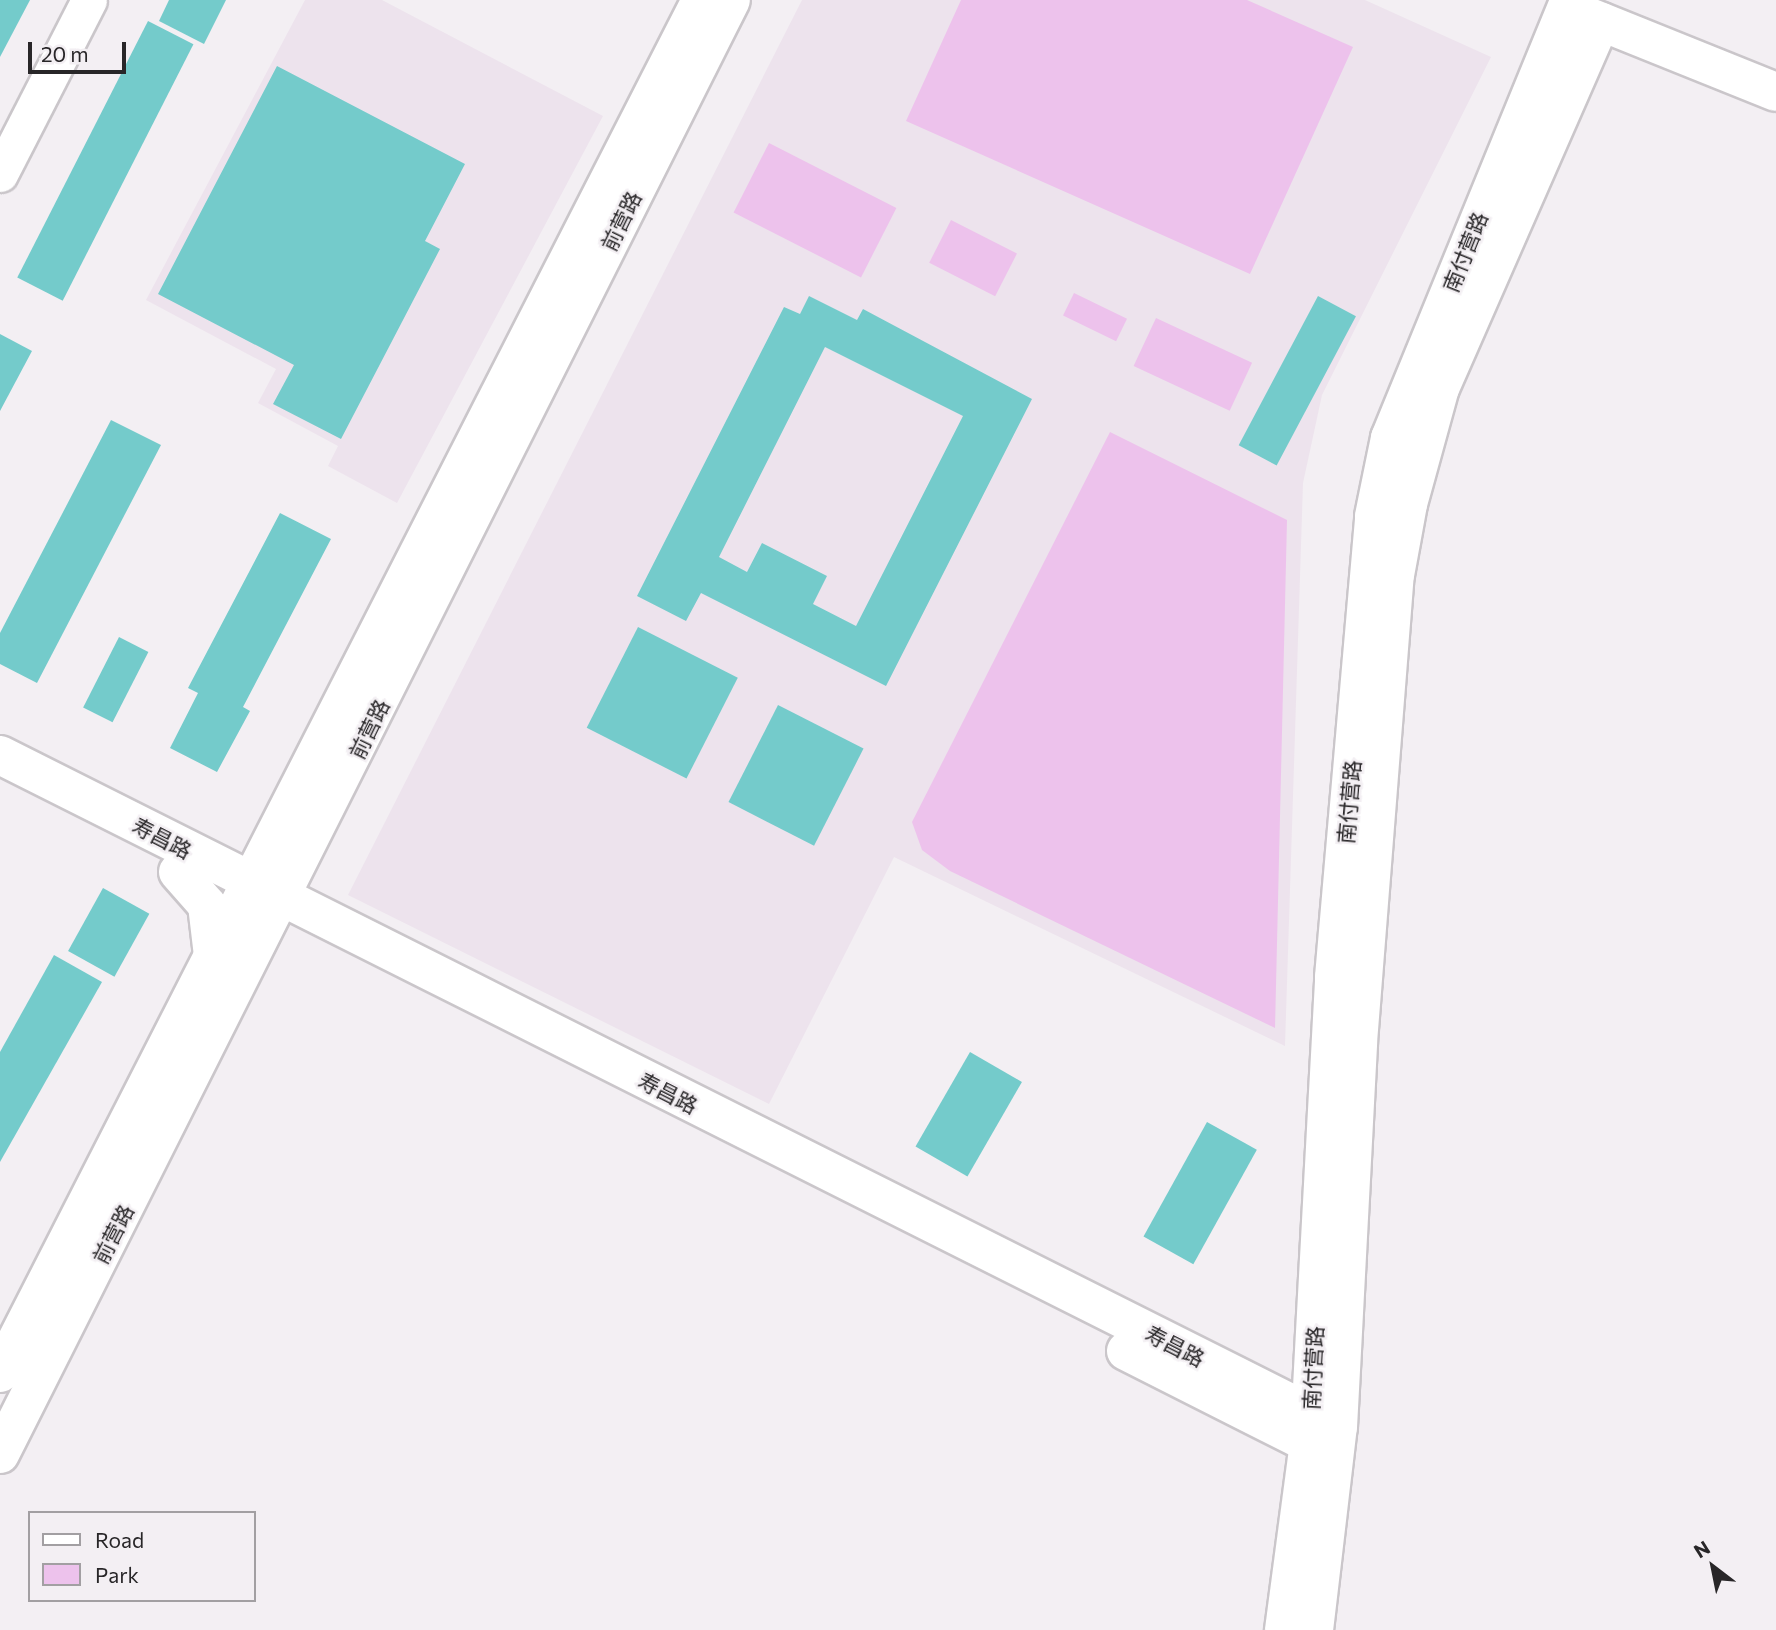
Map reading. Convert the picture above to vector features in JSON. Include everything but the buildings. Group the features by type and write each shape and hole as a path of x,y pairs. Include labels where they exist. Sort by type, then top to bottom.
{"street":[{"path":"0,174 89,0"},
{"name":"前营路","path":"0,1373 701,0"},
{"name":"前营路","path":"0,1454 279,911 731,0"},
{"path":"1557,4 1776,92"},
{"name":"南付营路","path":"1314,1630 1323,1435 1334,977 1374,516 1390,438 1557,4"},
{"name":"南付营路","path":"1284,1630 1323,1435 1395,575 1408,504 1440,388 1601,22"},
{"name":"寿昌路","path":"0,755 242,898 279,911 1323,1435"},
{"name":"寿昌路","path":"0,780 183,861"},
{"path":"183,861 207,905 213,955"},
{"path":"242,898 249,941 247,973"}],"shaded area":[{"path":"305,0 382,0 603,116 397,503 328,466 338,446 258,403 276,369 146,300"},
{"path":"802,0 1365,0 1491,57 1322,395 1303,483 1285,1046 894,857 769,1104 348,895"}],"green space":[{"path":"961,0 1247,0 1353,47 1250,274 906,121"},
{"path":"769,143 896,208 861,277 734,212"},
{"path":"951,220 1017,254 995,296 929,263"},
{"path":"1074,293 1127,319 1116,341 1063,315"},
{"path":"1156,318 1252,363 1230,411 1134,366"},
{"path":"1110,432 1287,520 1275,1028 950,871 922,850 912,822"}]}
